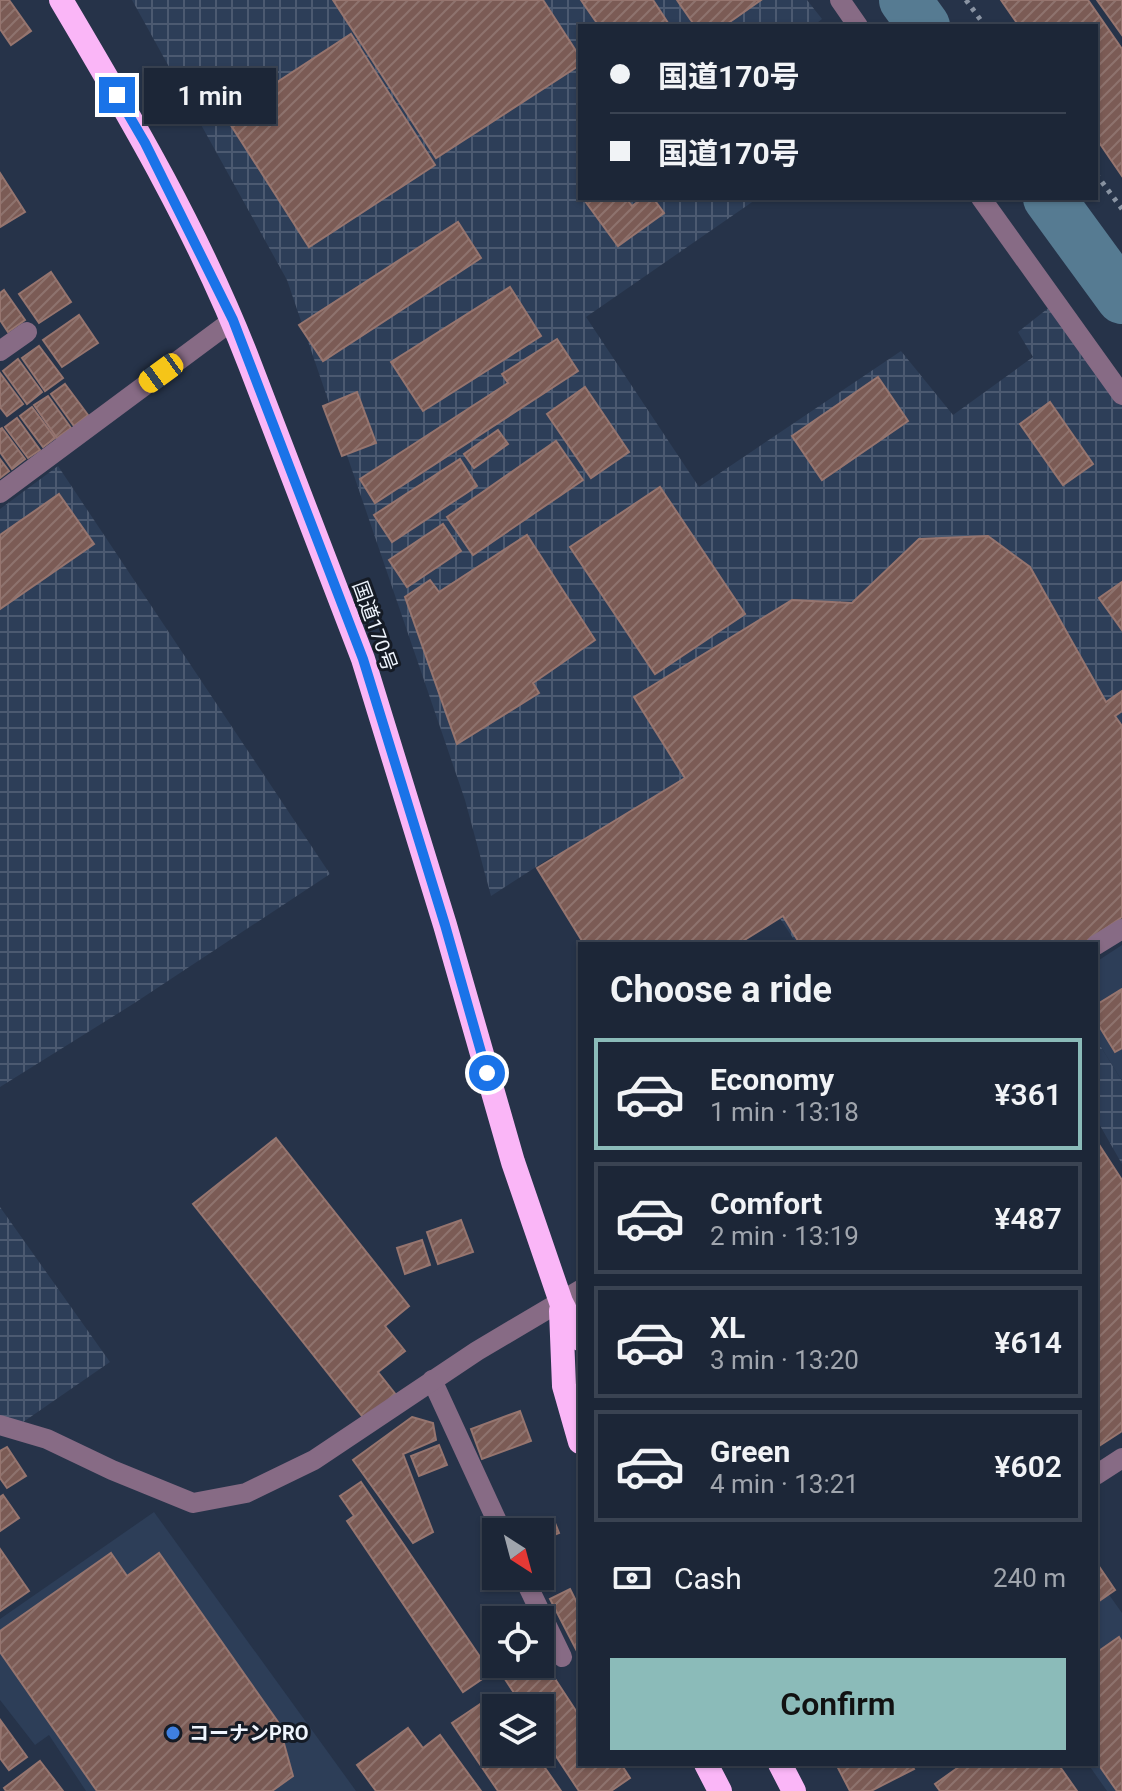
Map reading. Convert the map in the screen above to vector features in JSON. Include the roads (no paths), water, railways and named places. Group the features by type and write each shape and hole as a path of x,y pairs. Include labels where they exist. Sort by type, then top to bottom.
{"highway":[{"name":"国道170号","path":"61,0 145,143 233,320 363,659 445,925 513,1162 570,1296 578,1330"},
{"name":"国道170号","path":"570,1296 564,1386 578,1435"},
{"path":"707,1766 720,1791"},
{"path":"781,1766 794,1791"}],"street":[{"path":"840,0 857,24"},
{"path":"982,200 1122,395"},
{"path":"0,493 233,320"},
{"path":"0,351 27,332"},
{"path":"1098,944 1122,929"},
{"path":"0,1425 47,1439 193,1503 246,1493 314,1460 477,1351 570,1296"},
{"path":"432,1380 496,1518"},
{"path":"1098,1474 1122,1458"},
{"path":"530,1590 562,1657"}],"waterway":[{"path":"905,0 923,24"},
{"path":"1050,200 1122,298"}],"place":[{"name":"コーナンPRO","path":"173,1733"}]}
